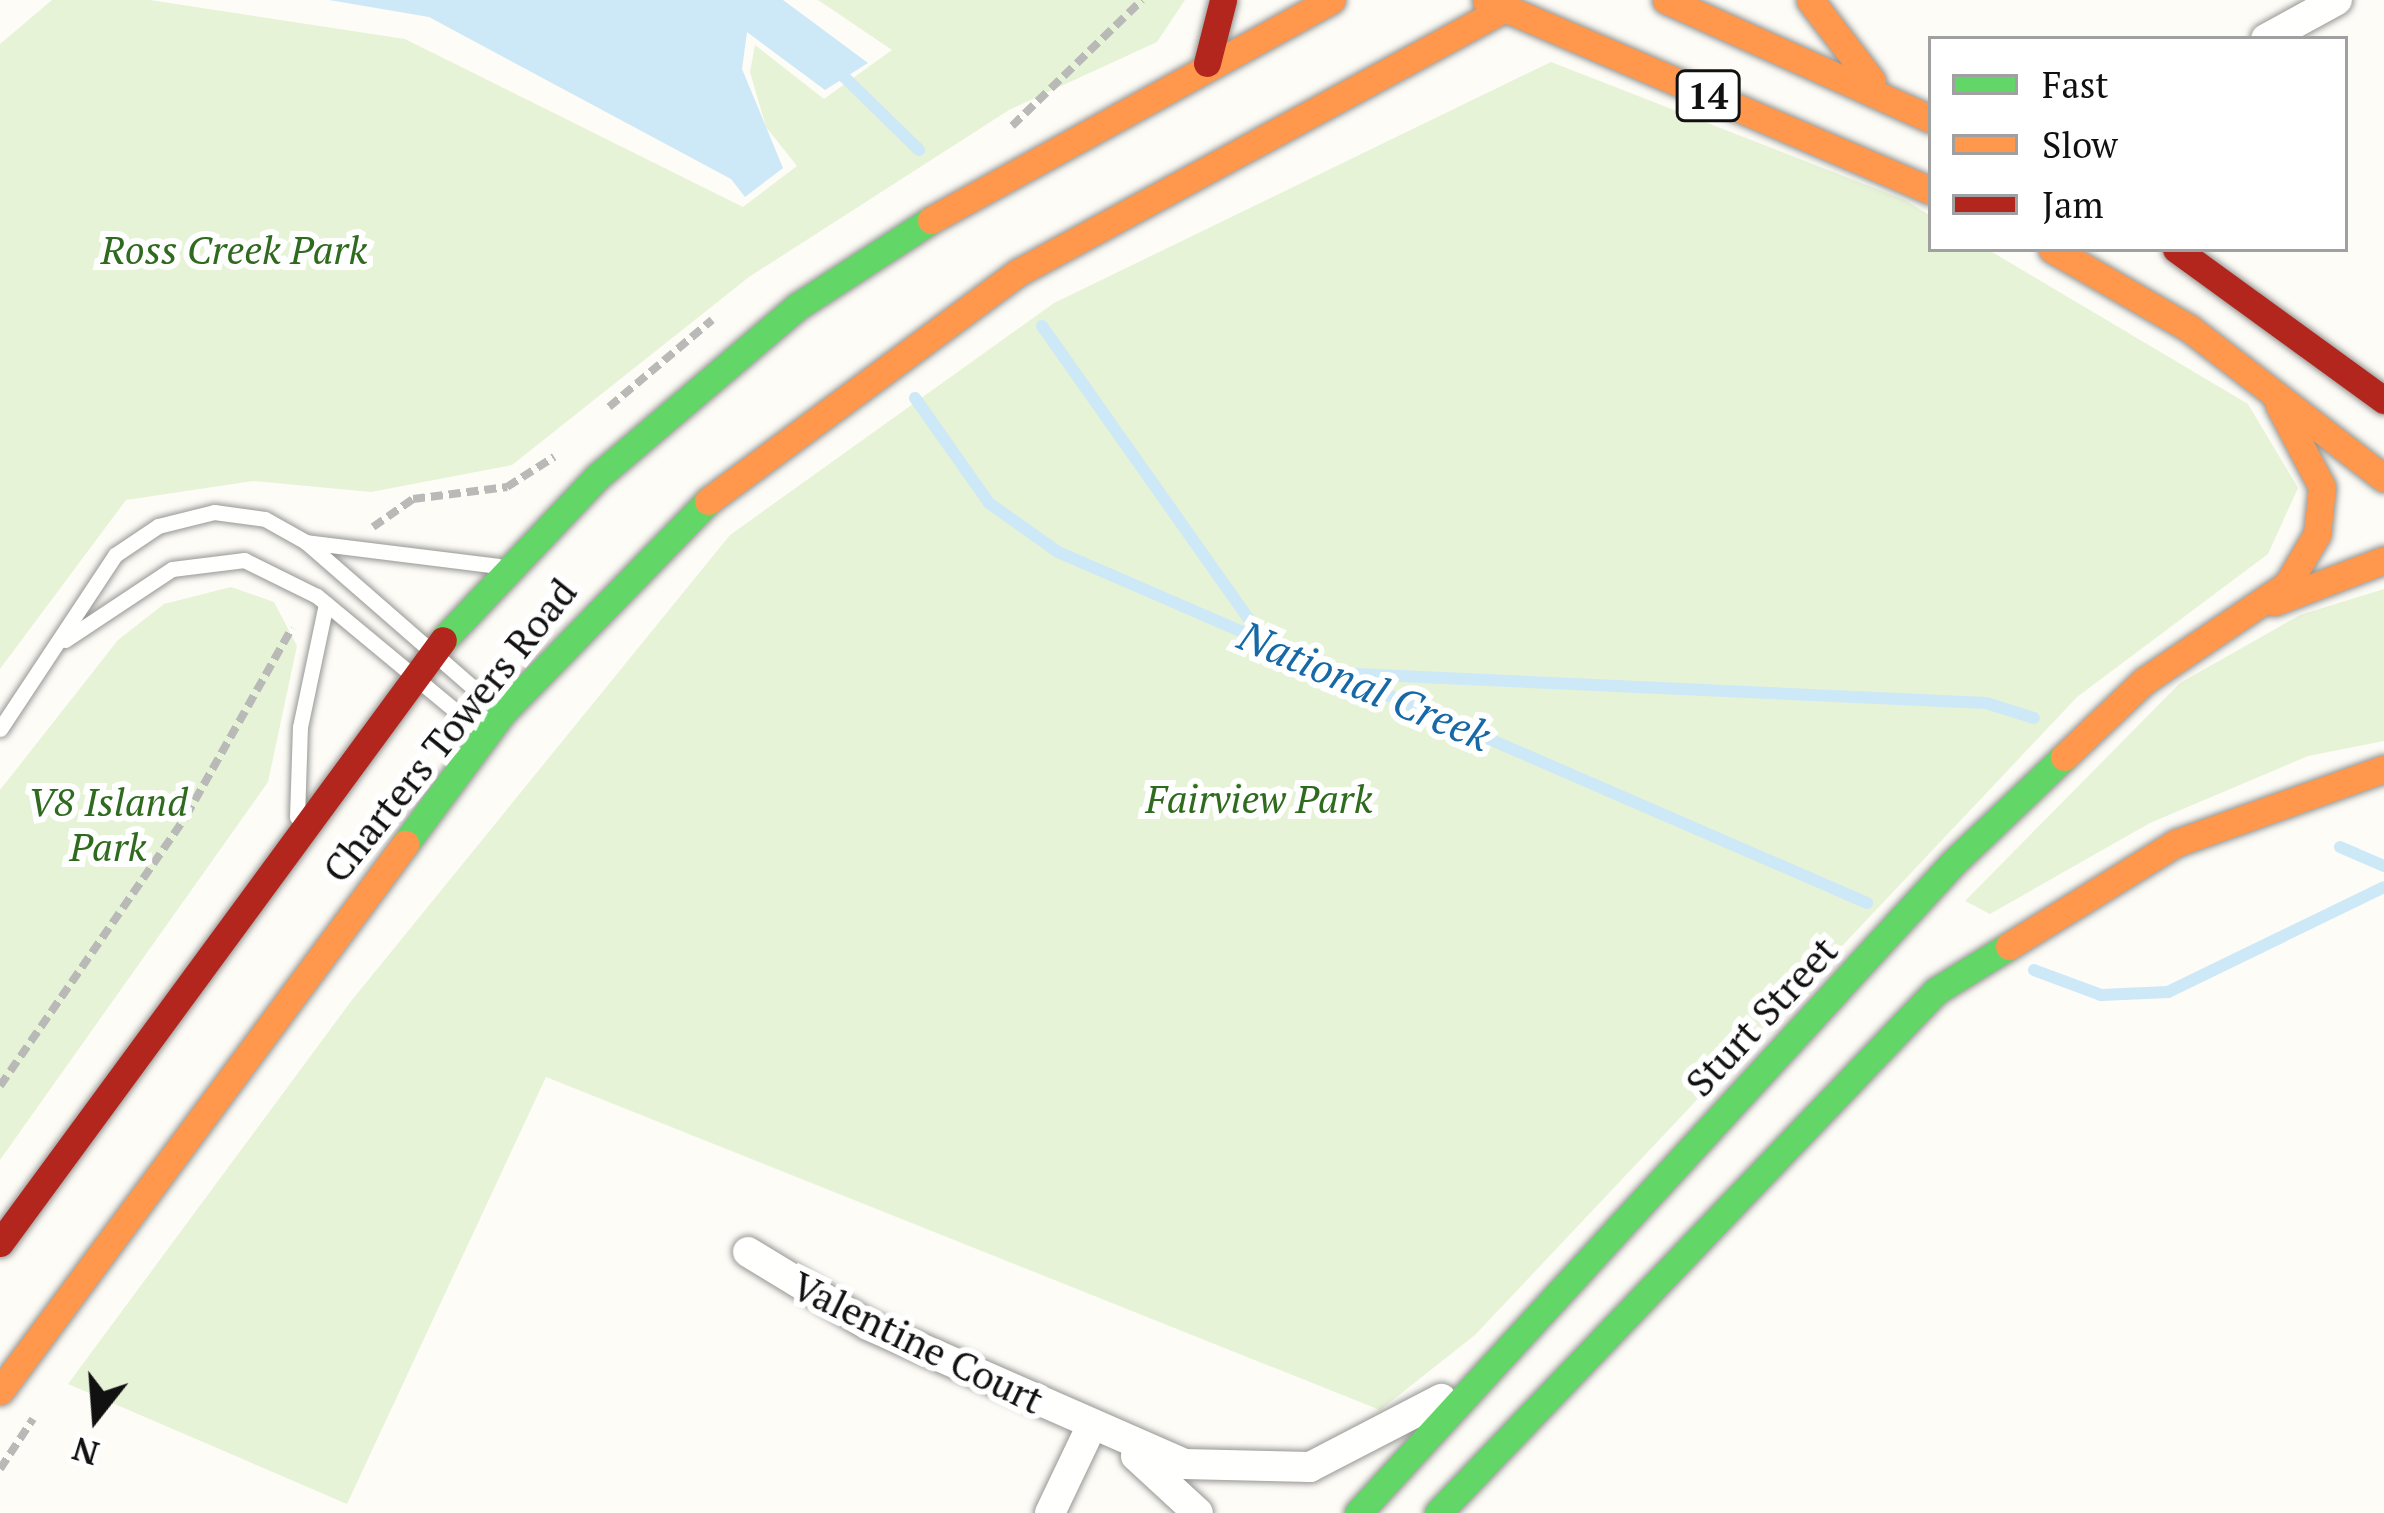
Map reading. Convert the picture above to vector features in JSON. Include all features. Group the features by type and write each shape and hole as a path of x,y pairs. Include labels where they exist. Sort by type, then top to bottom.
{"main road":[{"path":"1208,63 1223,0"},
{"name":"Charters Towers Road","path":"0,1244 424,662 509,566 799,306 1208,63 1332,0"},
{"name":"14","path":"1666,0 1928,117"},
{"path":"1810,0 1896,101"},
{"name":"Charters Towers Road","path":"0,1391 493,724 668,536 860,377 1019,272 1504,3"},
{"name":"14","path":"1504,3 1928,190"},
{"path":"2057,252 2255,375 2384,478"},
{"path":"2180,252 2384,400"},
{"name":"Sturt Street","path":"2255,375 2310,447 2323,499 2298,571 2255,611"},
{"name":"Sturt Street","path":"1358,1513 1954,862 2144,681 2255,611 2384,560"},
{"path":"1438,1513 1936,991 2049,913 2176,843 2384,769"}],"street":[{"path":"2271,36 2337,0"},
{"name":"Valentine Court","path":"748,1252 847,1314 1091,1427 1204,1468 1310,1467 1386,1437 1508,1348"},
{"name":"Valentine Court","path":"1050,1513 1091,1427"},
{"name":"Valentine Court","path":"1091,1427 1198,1513"}],"lane":[{"path":"0,728 63,642 116,555 177,518 250,514 306,542 424,662 493,724"},
{"path":"306,542 509,566"},
{"path":"63,642 137,587 204,560 278,569 326,604 424,662 493,724"},
{"path":"296,838 300,727 326,604"}],"path":[{"path":"0,1468 38,1412"}],"green space":[{"name":"Ross Creek Park","path":"52,0 150,0 405,39 743,207 797,166 766,127 750,72 755,45 824,99 892,50 818,0 1185,0 1157,42 1009,110 749,277 512,465 371,492 253,481 126,500 0,669 0,44"},
{"name":"Fairview Park","path":"1551,62 1905,200 1928,214 1928,252 1992,252 2248,404 2298,488 2268,554 2077,697 1475,1335 1380,1410 546,1077 347,1504 68,1384 352,1000 730,535 1054,303"},
{"name":"V8 Island Park","path":"231,587 274,602 297,646 268,782 0,1160 0,790 118,640 164,604"},
{"path":"2384,589 2384,741 2308,756 2150,823 1990,914 1965,901 2180,683 2300,615"}],"water":[{"path":"329,0 783,0 868,63 825,90 747,32 742,69 783,168 745,197 731,179 429,17"}],"waterway":[{"path":"834,67 919,150"},
{"path":"1042,326 1262,638"},
{"name":"National Creek","path":"915,398 989,503 1058,552 1867,903"},
{"path":"1355,674 1986,703 2034,718"},
{"path":"2340,847 2384,866"},
{"name":"National Creek","path":"2034,970 2101,995 2168,992 2384,887"}],"traffic: fast":[{"path":"443,640 597,477 798,306 931,220"},
{"path":"405,844 502,713 708,501"},
{"path":"1358,1513 1954,862 2064,757"},
{"path":"1438,1513 1936,991 2009,946"}],"traffic: slow":[{"path":"931,220 1332,0"},
{"path":"1486,0 1928,190"},
{"path":"1666,0 1928,118"},
{"path":"1810,0 1872,81"},
{"path":"708,501 1019,272 1505,8"},
{"path":"2057,252 2189,328 2384,478"},
{"path":"2064,757 2144,681 2287,585 2317,534 2322,487 2279,405"},
{"path":"2274,602 2384,560"},
{"path":"2009,946 2176,843 2384,769"},
{"path":"0,1391 405,844"}],"traffic: jam":[{"path":"1207,63 1223,0"},
{"path":"2180,252 2384,400"},
{"path":"0,1243 443,640"}]}
